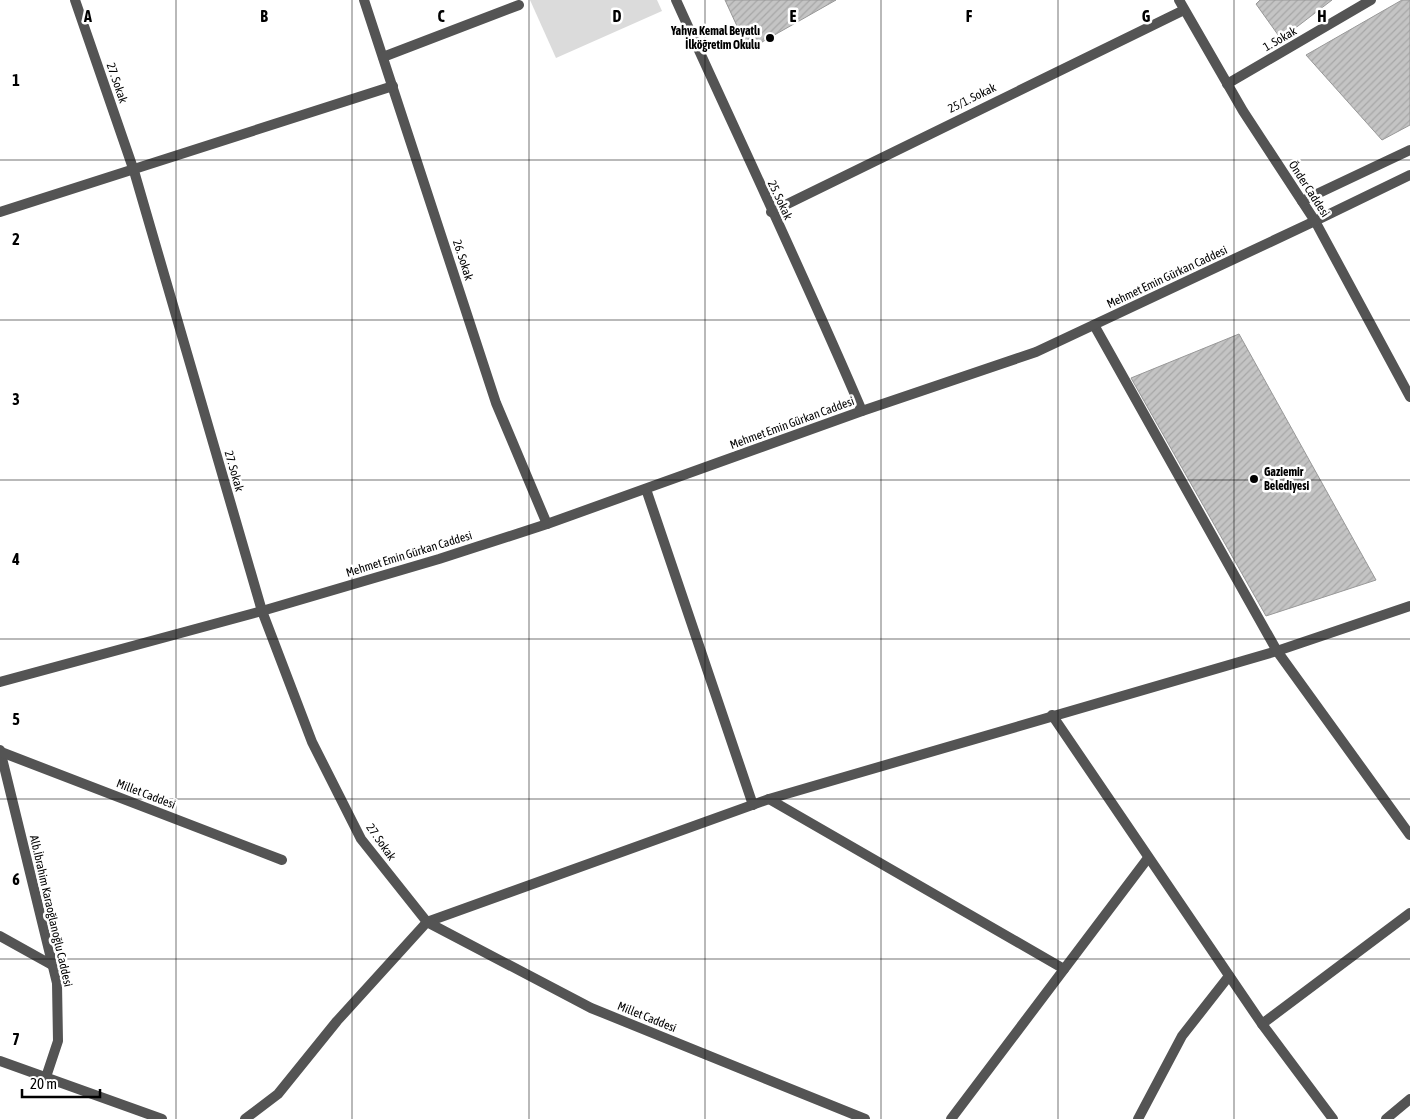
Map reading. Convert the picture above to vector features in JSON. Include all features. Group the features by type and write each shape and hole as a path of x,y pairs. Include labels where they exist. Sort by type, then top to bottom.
{"street":[{"name":"27. Sokak","path":"75,0 134,171 262,611 312,742 361,839 427,922"},
{"name":"26. Sokak","path":"364,0 496,403 547,524"},
{"name":"25. Sokak","path":"676,0 772,212 813,297 862,411"},
{"name":"Önder Caddesi","path":"1179,0 1227,84 1315,222 1410,397"},
{"name":"1. Sokak","path":"1227,84 1371,0"},
{"path":"383,56 519,5"},
{"name":"25/1. Sokak","path":"772,212 964,115 1184,10"},
{"path":"0,212 134,171 393,86"},
{"path":"1302,201 1410,150"},
{"name":"Mehmet Emin Gürkan Caddesi","path":"0,682 262,611 439,560 547,524 862,411 1036,352 1315,222 1410,175"},
{"path":"1094,325 1277,651 1410,835"},
{"path":"646,489 753,806"},
{"path":"244,1119 278,1094 337,1021 427,922 769,799 1277,651 1410,606"},
{"path":"1052,716 1262,1024 1333,1119"},
{"name":"Millet Caddesi","path":"0,751 282,860"},
{"name":"Alb.İbrahim Karaoğlanoğlu Caddesi","path":"0,751 57,983 58,1041 46,1077"},
{"path":"769,799 1064,969"},
{"path":"951,1119 1148,858"},
{"path":"1262,1024 1410,913"},
{"name":"Millet Caddesi","path":"427,922 591,1008 865,1119"},
{"path":"0,936 52,965"},
{"path":"1138,1119 1182,1036 1229,976"},
{"path":"0,1061 162,1119"},
{"path":"1386,1119 1410,1099"}],"shaded area":[{"path":"530,0 657,0 662,11 556,58"}],"building":[{"path":"725,0 836,0 748,50"},
{"path":"1260,0 1332,0 1281,39 1256,4"},
{"path":"1402,0 1410,0 1410,125 1382,140 1306,55"},
{"name":"Gaziemir Belediyesi","path":"1239,334 1376,580 1266,616 1131,378"}],"place":[{"name":"Yahya Kemal Beyatlı İlköğretim Okulu","path":"770,38"},
{"name":"Gaziemir Belediyesi","path":"1254,479"}]}
